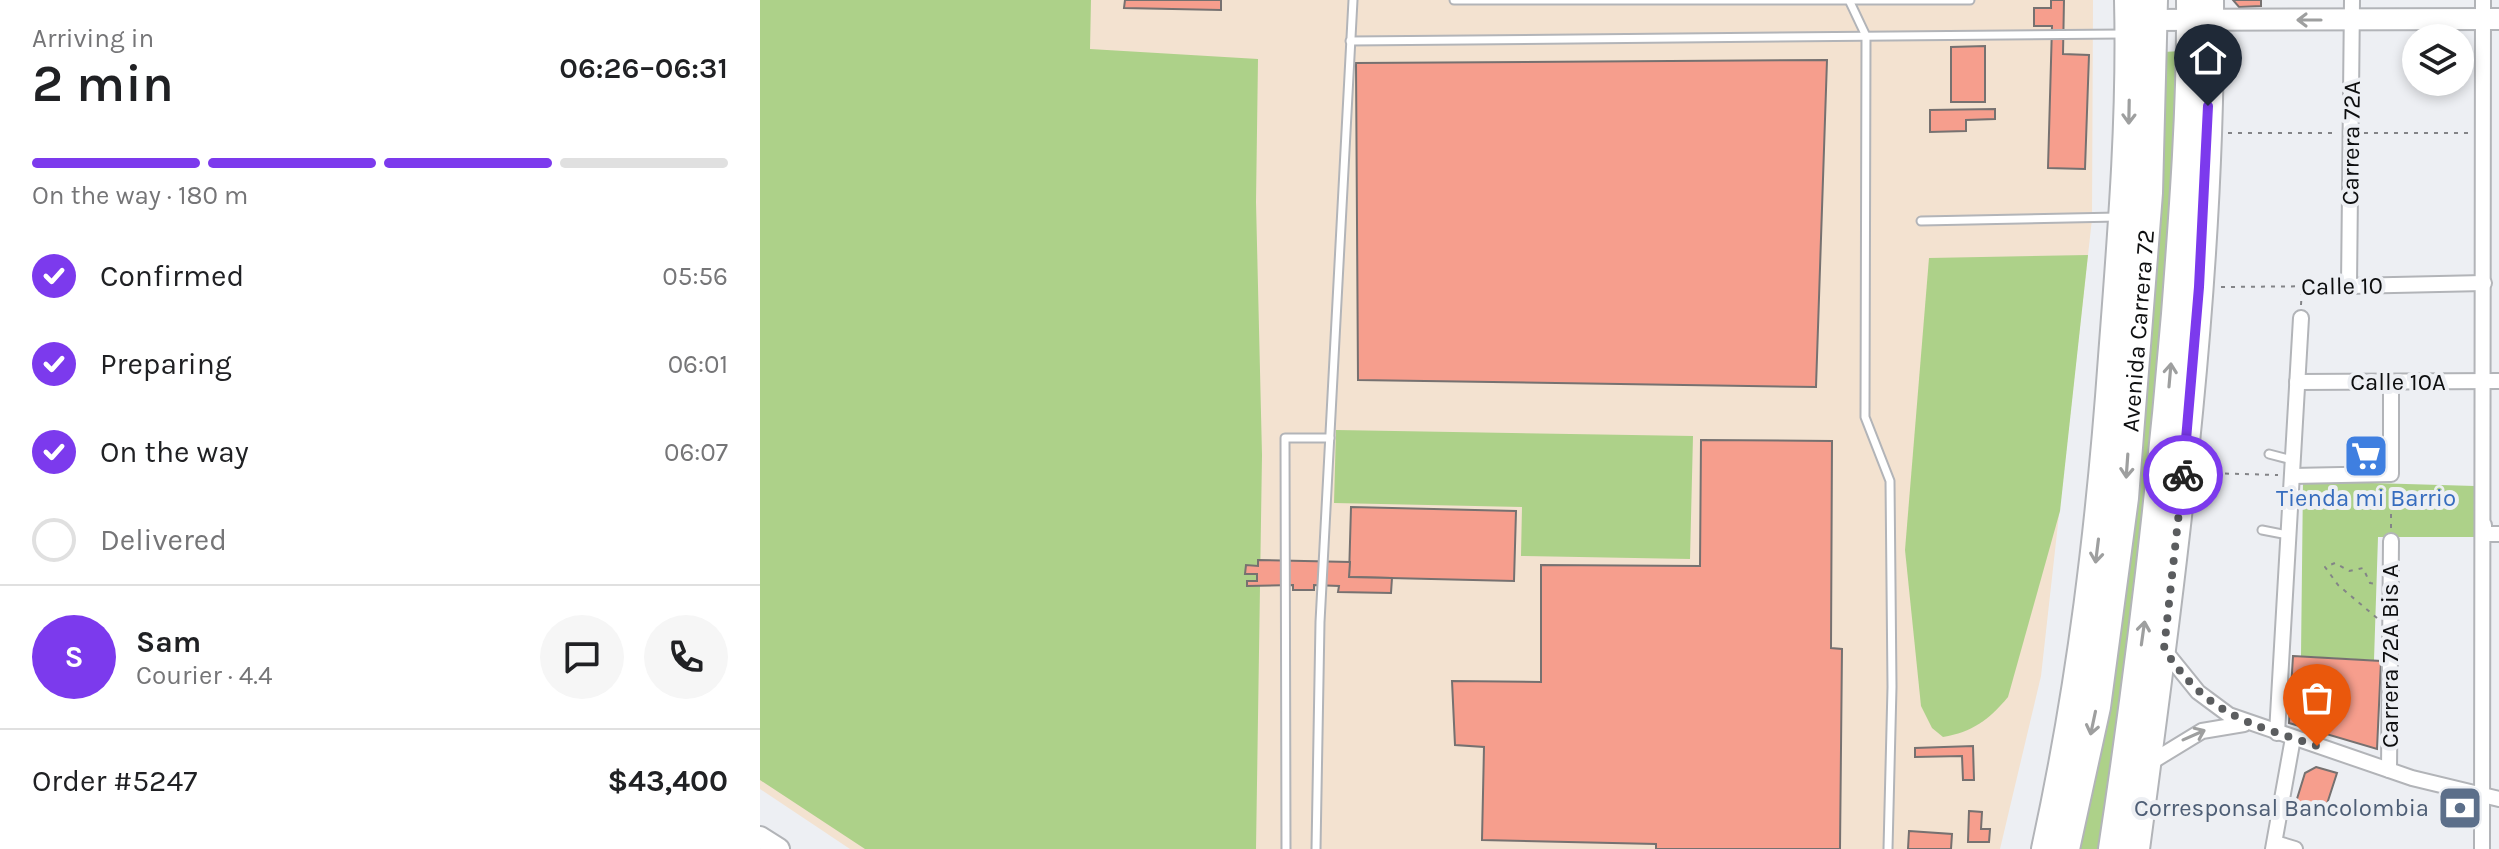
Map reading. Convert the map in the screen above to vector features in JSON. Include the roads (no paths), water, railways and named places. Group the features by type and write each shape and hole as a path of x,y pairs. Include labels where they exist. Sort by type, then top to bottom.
{"highway":[{"path":"2136,849 2164,649 2199,287 2200,10"},
{"name":"Avenida Carrera 72","path":"2112,849 2151,575 2200,10"},
{"name":"Avenida Carrera 72","path":"2045,849 2072,721 2101,517 2139,15"},
{"name":"Avenida Carrera 72","path":"2066,849 2104,659 2125,498 2148,208 2139,15"},
{"path":"2164,442 2190,403"},
{"path":"2089,615 2104,659"}],"street":[{"path":"2139,15 2200,10 2488,13 2484,283 2492,381 2492,534 2482,697 2482,849"},
{"name":"Carrera 72A","path":"2349,286 2352,10"},
{"name":"Calle 10","path":"2349,286 2484,283"},
{"path":"2277,733 2301,318"},
{"name":"Calle 10A","path":"2297,382 2492,381"},
{"path":"2292,476 2391,474 2391,382"},
{"name":"Carrera 72A Bis A","path":"2389,770 2391,541"},
{"path":"2164,649 2204,698 2248,723 2389,770 2499,799"},
{"path":"2482,697 2499,697"},
{"path":"2147,765 2202,731 2248,723"},
{"path":"2293,738 2274,846 2295,849"},
{"path":"760,837 779,849"}],"lane":[{"path":"1316,849 1320,622 1353,0"},
{"path":"1454,0 1970,0"},
{"path":"1849,1 1866,36 1865,417 1890,481 1892,687 1888,849"},
{"path":"1350,41 1866,36 2139,15"},
{"path":"1921,221 2124,216"},
{"path":"1286,849 1285,438 1330,438"},
{"path":"2269,454 2292,460"},
{"path":"2262,530 2288,535"}],"place":[{"name":"Tienda mi Barrio","path":"2366,456"},
{"name":"Corresponsal Bancolombia","path":"2460,808"}]}
